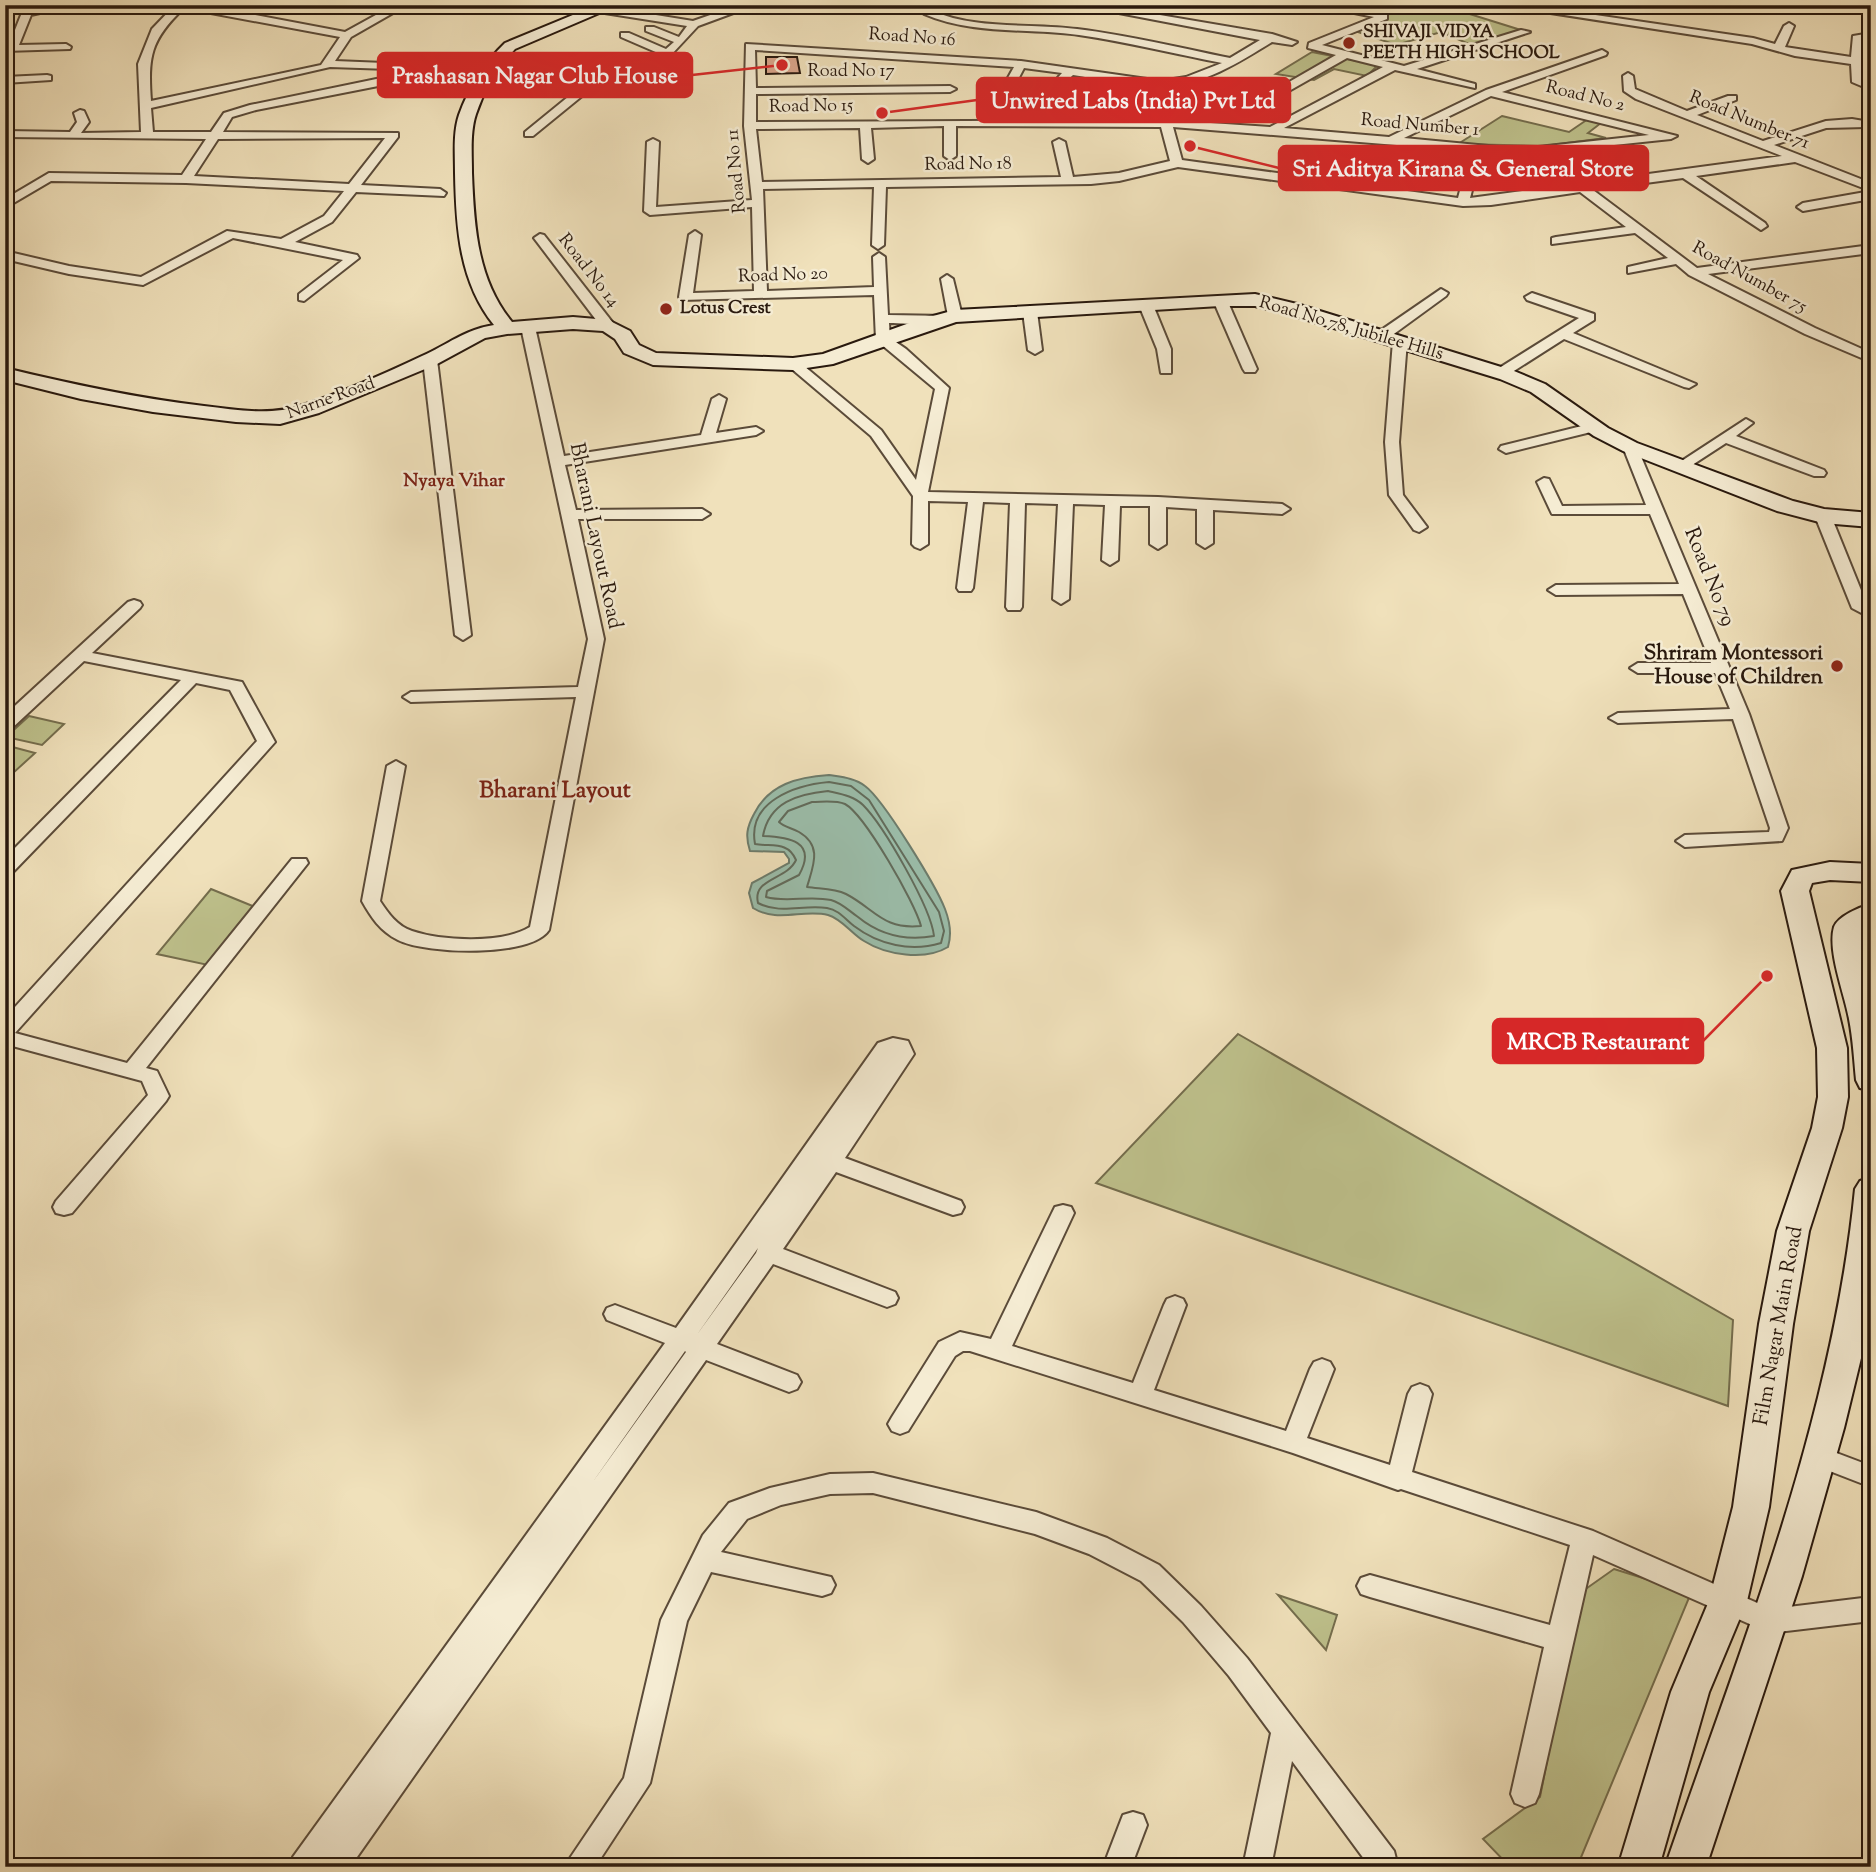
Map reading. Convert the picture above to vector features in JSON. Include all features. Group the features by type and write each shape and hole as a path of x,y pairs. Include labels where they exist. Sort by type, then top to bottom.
{"main road":[{"path":"507,328 488,305 466,235 463,144 467,116 477,92 506,49 601,7"},
{"path":"479,333 453,235 451,153 461,103 487,58 500,45 601,7"},
{"name":"Road No 78, Jubilee Hills","path":"608,326 623,335 631,349 653,359 793,364 826,360 950,318 1255,300 1501,373 1538,388 1594,427 1630,447 1785,506 1823,516 1871,520"},
{"name":"Narne Road","path":"5,374 69,390 153,406 271,418 312,409 429,360 479,333 573,323 608,326"},
{"name":"Film Nagar Main Road","path":"1638,1867 1690,1692 1728,1601 1751,1507 1776,1324 1793,1231 1827,1128 1833,1097 1832,1048 1795,891 1802,876 1813,873 1871,873"},
{"path":"1870,1063 1862,979 1848,928 1871,913"},
{"path":"1685,1867 1750,1670 1770,1622 1818,1456 1866,1278 1871,1189"}],"street":[{"path":"66,47 9,48 29,9 71,5"},
{"path":"148,136 144,64 157,29 183,5 347,35"},
{"path":"327,64 347,35 402,5"},
{"path":"601,7 694,24 750,5"},
{"path":"929,5 928,12 953,20 1077,32 1233,62"},
{"path":"1082,5 1141,13 1292,42"},
{"path":"1141,13 1151,5"},
{"path":"1320,5 1373,12 1382,17 1312,46 1471,86"},
{"path":"1504,5 1753,41 1804,55 1871,63"},
{"path":"529,134 594,81 667,53 694,24"},
{"path":"1779,48 1789,26"},
{"path":"650,29 681,41"},
{"path":"1274,129 1400,68 1525,32"},
{"path":"625,35 667,53"},
{"path":"1871,36 1857,38 1856,61 1856,80 1871,87"},
{"name":"Road No 16","path":"750,46 1021,64 1161,84 1188,80 1233,62 1272,37"},
{"name":"Road No 11","path":"750,46 750,126 757,186 761,294"},
{"path":"1387,142 1490,92 1602,53"},
{"path":"1234,118 1346,54"},
{"path":"145,106 327,64 430,67 420,75 235,111 228,115 186,179"},
{"path":"996,110 1021,64"},
{"path":"1050,93 1070,71"},
{"name":"Road Number 71","path":"1628,76 1630,91 1635,95 1867,183"},
{"path":"5,80 47,78"},
{"name":"Road No 17","path":"751,91 950,89"},
{"name":"Road No 2","path":"1490,92 1671,136"},
{"path":"1687,115 1732,98"},
{"path":"73,136 83,122 80,113"},
{"path":"1763,145 1832,122 1847,120 1866,124"},
{"path":"950,123 950,156"},
{"path":"865,124 868,159"},
{"path":"1166,124 1178,163 1463,201 1491,201 1584,189 1796,158"},
{"name":"Road Number 1","path":"1166,124 1274,129 1387,142 1520,152 1671,136"},
{"name":"Road No 15","path":"750,126 1166,124"},
{"path":"8,136 394,135 328,219 283,243"},
{"path":"653,142 650,211 758,203"},
{"path":"1059,142 1068,181"},
{"name":"Road No 18","path":"757,186 1068,181 1119,177 1178,163"},
{"path":"1686,174 1761,226"},
{"path":"1463,201 1470,175"},
{"path":"5,204 49,177 186,179 440,193"},
{"path":"880,184 878,251 883,340 942,388 920,496 920,544"},
{"name":"Road Number 75","path":"1584,189 1694,272 1810,331 1871,358"},
{"path":"1803,207 1871,195"},
{"path":"1556,241 1638,229"},
{"path":"5,255 69,270 143,281 231,234 353,258 304,298"},
{"name":"Road No 20","path":"695,235 686,297 880,291"},
{"name":"Road No 14","path":"540,238 608,326"},
{"path":"1694,272 1867,251"},
{"path":"1633,270 1678,260"},
{"path":"882,319 950,318 947,279"},
{"path":"1419,527 1396,495 1392,442 1391,339 1441,293"},
{"path":"1501,373 1589,317 1532,297"},
{"path":"1220,300 1250,369"},
{"path":"1146,305 1164,349 1166,370"},
{"path":"1030,312 1035,350"},
{"name":"Bharani Layout Road","path":"396,766 371,901 383,921 405,936 467,946 525,939 539,930 596,639 528,327"},
{"path":"1564,334 1689,384"},
{"path":"429,360 463,635"},
{"path":"793,364 876,433 920,496"},
{"path":"707,439 719,399"},
{"path":"1681,466 1746,423"},
{"path":"1506,449 1594,427"},
{"path":"556,462 756,431"},
{"path":"1725,437 1819,473"},
{"name":"Road No 79","path":"1630,447 1740,714 1779,828 1776,837 1685,841"},
{"path":"1544,482 1557,511 1656,509"},
{"path":"920,496 1113,500 1282,509"},
{"path":"965,588 975,497"},
{"path":"1014,607 1018,499"},
{"path":"1061,599 1066,500"},
{"path":"1110,560 1113,500"},
{"path":"1158,502 1158,544"},
{"path":"1205,504 1205,543"},
{"path":"567,515 702,514"},
{"path":"1823,516 1860,608 1871,613"},
{"path":"1556,590 1689,589"},
{"path":"5,725 134,604"},
{"path":"5,1031 266,742 236,686 80,655"},
{"path":"1639,668 1721,668"},
{"path":"5,869 192,678"},
{"path":"411,698 586,691"},
{"path":"1618,718 1740,714"},
{"path":"132,1071 299,863"},
{"path":"5,1037 150,1076 159,1096 64,1206"},
{"path":"303,1867 690,1344 767,1252 833,1162 904,1054 901,1046 885,1048 690,1344 333,1867"},
{"path":"833,1162 953,1207"},
{"path":"998,1350 1063,1213"},
{"path":"767,1252 887,1298"},
{"path":"1140,1395 1175,1305"},
{"path":"615,1314 789,1382"},
{"path":"900,1424 951,1344 970,1342 1293,1443 1398,1480 1584,1539 1770,1622 1871,1609"},
{"path":"1293,1443 1322,1369"},
{"path":"1398,1480 1420,1394"},
{"path":"1818,1456 1871,1478"},
{"path":"578,1867 636,1783 674,1620 712,1543 738,1511 779,1495 830,1485 873,1483 1036,1523 1098,1546 1150,1573 1220,1646 1384,1861 1384,1867"},
{"path":"1525,1794 1584,1539"},
{"path":"705,1559 822,1585"},
{"path":"1370,1586 1559,1639"},
{"path":"1257,1867 1284,1731"},
{"path":"1116,1867 1133,1825"}],"green space":[{"path":"1413,5 1441,5 1524,31 1476,47 1441,32 1396,45 1346,28 1383,13"},
{"path":"1312,52 1378,65 1367,76 1334,69 1314,80 1276,74"},
{"path":"1081,71 1146,82 1182,105 1044,104"},
{"path":"1502,116 1569,132 1588,119 1601,123 1588,133 1606,138 1543,146 1458,144"},
{"path":"29,716 64,724 42,745 6,737"},
{"path":"5,745 35,753 12,774 5,772"},
{"path":"211,889 255,907 208,965 157,954"},
{"path":"1238,1034 1733,1320 1728,1406 1096,1183"},
{"path":"1614,1569 1691,1593 1577,1867 1510,1867 1483,1839 1540,1797 1580,1593"},
{"path":"1278,1595 1337,1615 1326,1650"}],"water":[{"path":"829,775 861,783 874,794 896,825 945,909 950,928 948,947 928,954 894,953 864,941 828,915 771,915 753,908 749,893 752,883 789,863 784,852 750,851 748,832 754,814 760,804 776,789 796,780"}],"building":[{"path":"766,57 797,57 800,73 766,74"}],"place":[{"name":"SHIVAJI VIDYA PEETH HIGH SCHOOL","path":"1349,43"},
{"name":"Prashasan Nagar Club House","path":"782,65"},
{"name":"Unwired Labs (India) Pvt Ltd","path":"882,113"},
{"name":"Sri Aditya Kirana & General Store","path":"1190,146"},
{"name":"Lotus Crest","path":"666,309"},
{"name":"Shriram Montessori House of Children","path":"1837,666"},
{"name":"MRCB Restaurant","path":"1767,976"}],"district":[{"name":"Nyaya Vihar","path":"454,481"},
{"name":"Bharani Layout","path":"555,791"}]}
